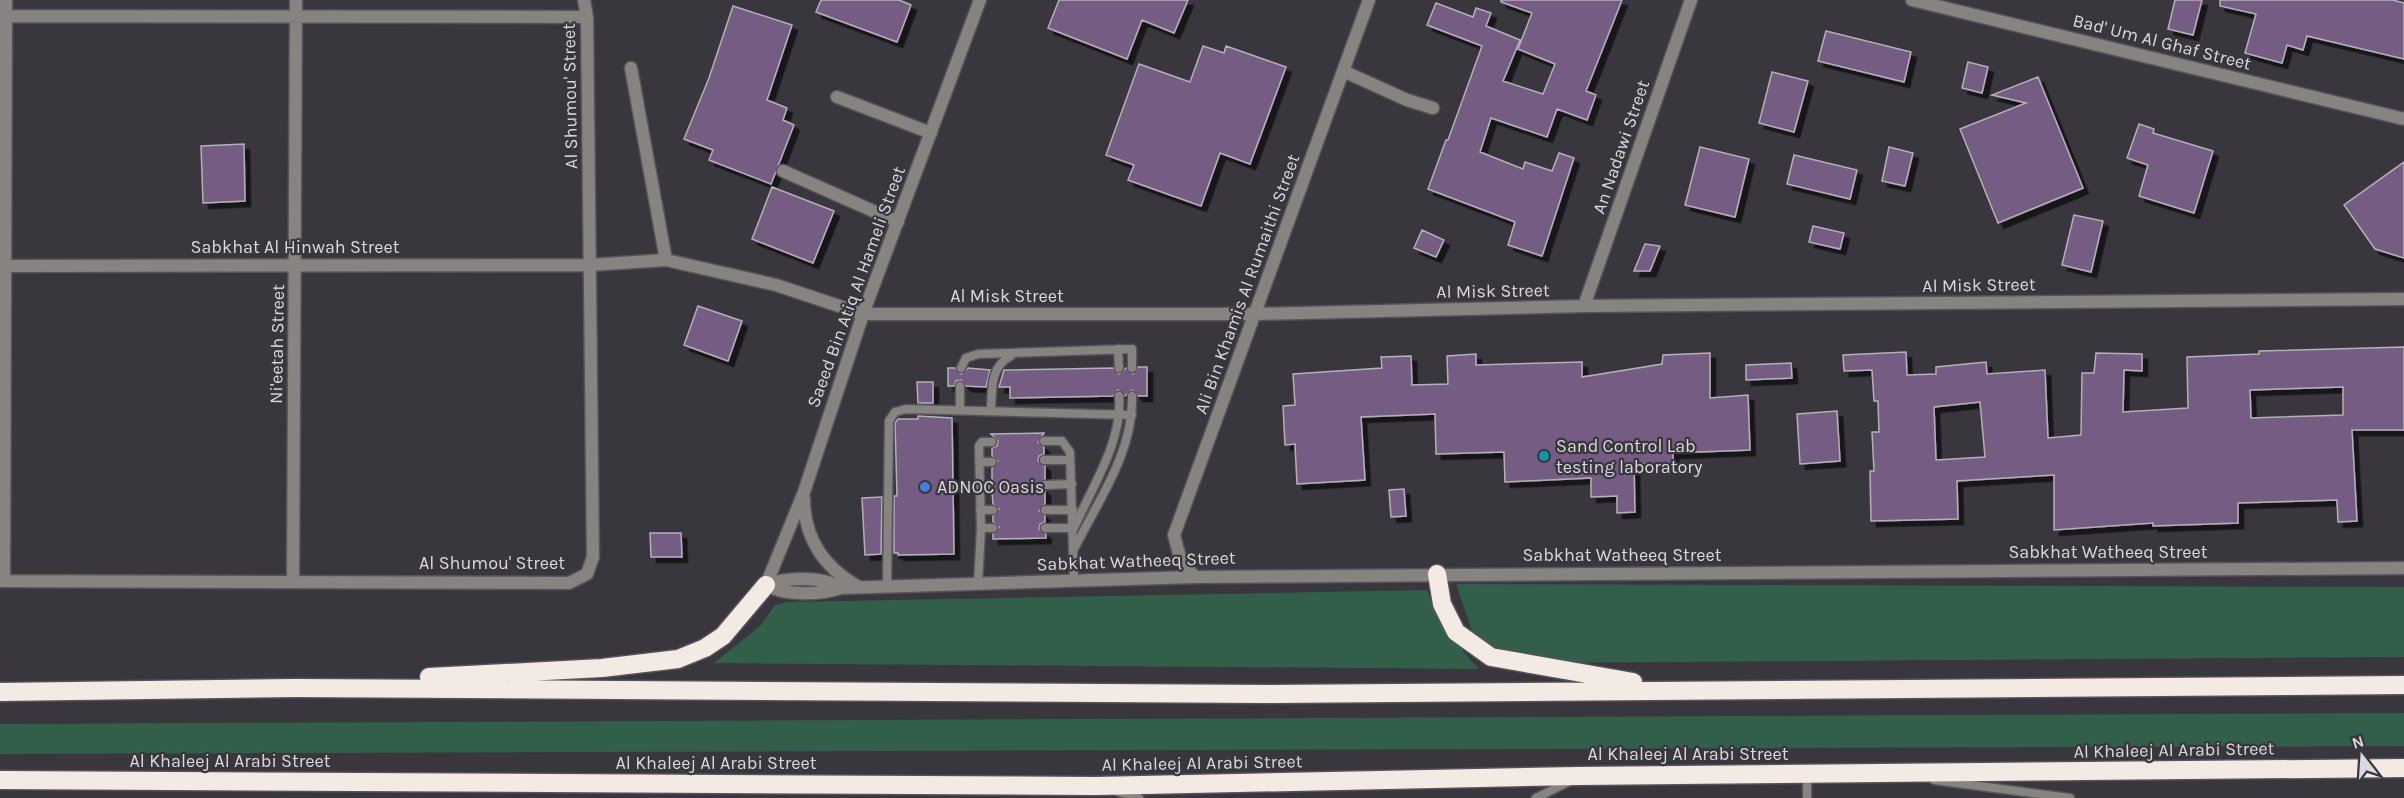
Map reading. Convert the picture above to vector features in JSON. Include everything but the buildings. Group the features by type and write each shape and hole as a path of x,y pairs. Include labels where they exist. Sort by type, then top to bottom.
{"highway":[{"path":"1437,574 1442,604 1456,632 1491,657 1682,690"},
{"path":"295,688 602,668 678,659 705,648 723,636 766,585"},
{"path":"0,692 295,688 1268,694 2404,685"},
{"name":"Al Khaleej Al Arabi Street","path":"0,780 1095,786 1578,776 2404,768"}],"street":[{"path":"2,581 3,16 6,0"},
{"name":"Ni'eetah Street","path":"293,581 296,0"},
{"name":"Al Shumou' Street","path":"2,581 569,583 587,574 593,557 587,17 584,0"},
{"name":"Saeed Bin Atiq Al Hameli Street","path":"766,585 804,492 863,314 980,0"},
{"name":"Ali Bin Khamis Al Rumaithi Street","path":"1195,577 1181,561 1174,535 1369,0"},
{"name":"An Nadawi Street","path":"1584,306 1692,0"},
{"name":"Bad' Um Al Ghaf Street","path":"1912,0 2404,119"},
{"path":"3,16 587,17"},
{"path":"631,68 666,260"},
{"path":"1343,71 1407,100 1433,108"},
{"path":"837,97 931,133"},
{"path":"783,171 897,222"},
{"name":"Al Misk Street","path":"590,265 666,260 776,285 863,314 1255,314 1584,306 2404,299"},
{"name":"Sabkhat Al Hinwah Street","path":"3,266 590,265"},
{"path":"804,492 804,512 816,549 842,578 859,588"},
{"name":"Sabkhat Watheeq Street","path":"766,585 781,580 828,581 841,588 859,588 1195,577 2404,568"}],"lane":[{"path":"961,368 972,355 1132,349 1132,368"},
{"path":"1118,350 1119,368"},
{"path":"991,410 997,368 1014,354"},
{"path":"960,386 960,409"},
{"path":"1074,528 1114,437 1119,415 1119,396"},
{"path":"1074,549 1123,453 1132,415 1132,396"},
{"path":"887,586 891,416 906,409 1132,415"},
{"path":"1044,441 1066,444 1071,460 1074,582"},
{"path":"978,584 981,528 980,444 992,442"},
{"path":"1044,460 1071,460"},
{"path":"979,462 992,462"},
{"path":"1045,485 1072,484"},
{"path":"979,487 992,486"},
{"path":"980,510 993,510"},
{"path":"1045,510 1073,510"},
{"path":"981,528 993,528"},
{"path":"1046,528 1074,528"},
{"path":"1892,774 2070,798"},
{"path":"1807,775 1807,798"},
{"path":"1536,798 1578,776"},
{"path":"1095,786 1139,798"}],"green space":[{"path":"1456,584 2404,587 2404,657 1543,663 1495,650 1472,631"},
{"path":"1427,590 1431,602 1449,632 1479,669 714,663 760,626 775,605 787,602"},
{"path":"2404,713 2404,746 0,754 0,724"}],"place":[{"name":"Sand Control Lab testing laboratory","path":"1544,456"},
{"name":"ADNOC Oasis","path":"925,487"}]}
